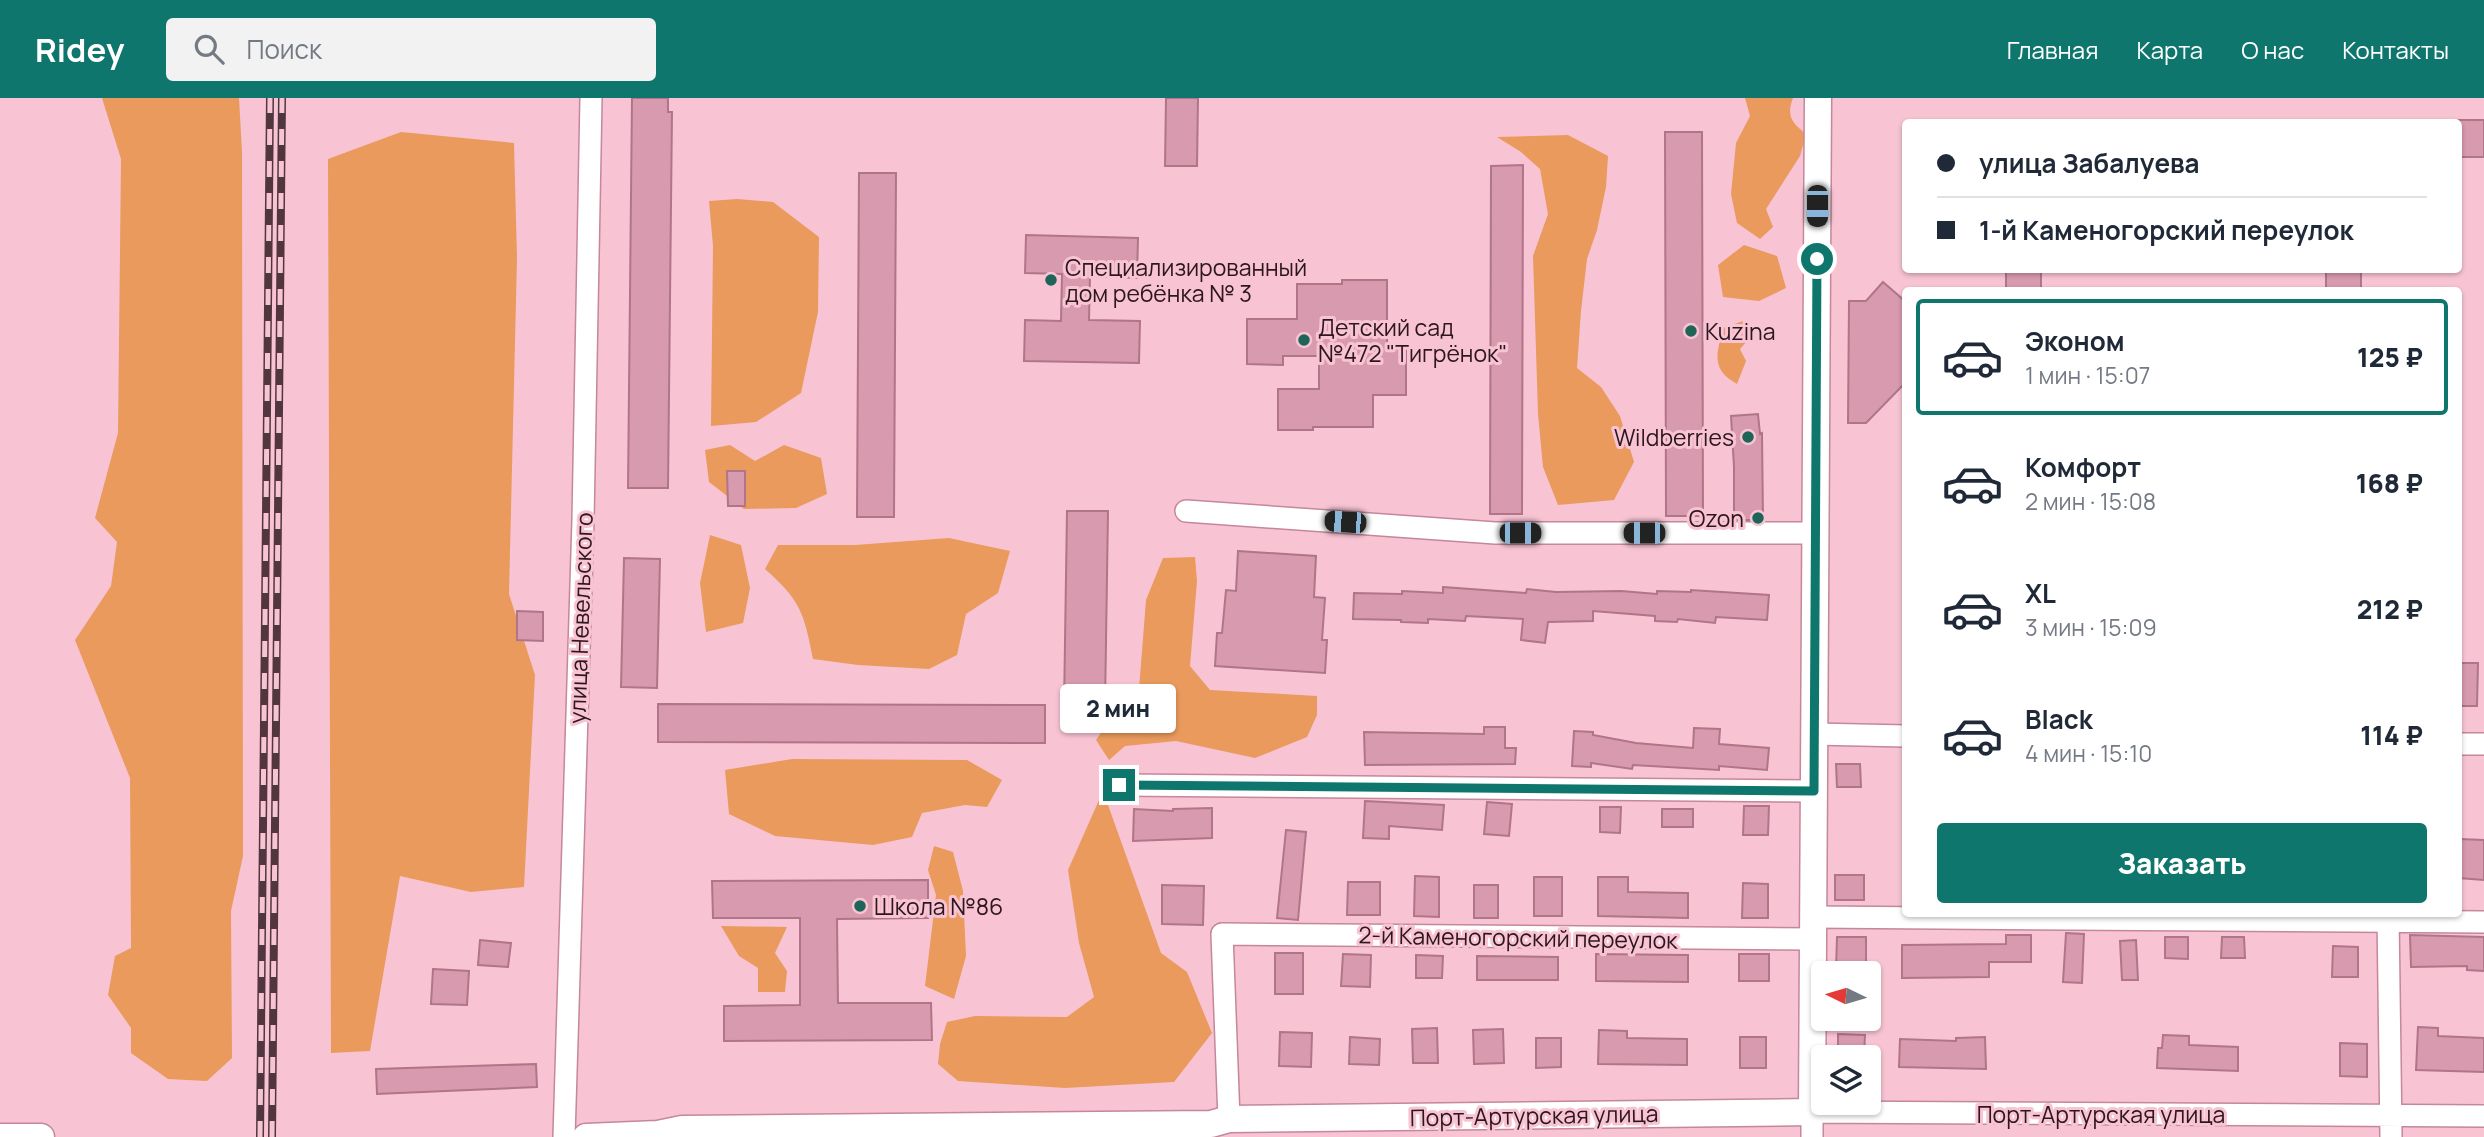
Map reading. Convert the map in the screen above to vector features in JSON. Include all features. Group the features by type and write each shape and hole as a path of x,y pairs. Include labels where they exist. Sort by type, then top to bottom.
{"street":[{"name":"улица Невельского","path":"564,1137 582,548 591,98"},
{"path":"1812,1124 1818,98"},
{"path":"1186,511 1495,533 1815,533"},
{"path":"1814,734 1902,736"},
{"path":"2462,744 2484,744"},
{"path":"1119,785 1814,791"},
{"path":"2388,918 2391,1137"},
{"name":"2-й Каменогорский переулок","path":"1217,1127 1222,934 1813,928 2388,918 2484,922"},
{"name":"Порт-Артурская улица","path":"586,1137 657,1136 682,1129 1812,1124 2391,1115 2484,1116"},
{"path":"0,1137 41,1137"}],"shaded area":[{"path":"102,98 239,98 242,152 243,856 231,911 232,1058 207,1081 168,1079 131,1053 131,1028 108,995 115,956 131,948 130,778 75,640 111,586 117,542 95,518 118,433 121,159"},
{"path":"1745,98 1793,98 1790,114 1806,134 1800,156 1766,209 1773,227 1760,239 1737,223 1731,194 1736,143 1750,116"},
{"path":"401,132 514,143 517,258 509,594 535,675 524,887 471,892 400,876 370,1051 331,1053 328,159"},
{"path":"1568,135 1608,156 1606,187 1597,230 1587,259 1577,368 1601,387 1620,416 1634,462 1614,500 1558,505 1543,467 1538,414 1533,256 1548,214 1540,169 1521,152 1497,137"},
{"path":"737,199 773,202 819,237 818,312 801,393 756,422 711,426 713,246 709,201"},
{"path":"1744,245 1777,256 1786,288 1759,301 1723,297 1718,265"},
{"path":"1743,321 1748,340 1740,349 1746,361 1737,384 1719,367 1718,353 1723,328"},
{"path":"730,445 755,461 784,445 821,458 827,494 796,508 744,509 709,482 705,450"},
{"path":"710,535 741,545 750,588 743,623 706,632 700,583"},
{"path":"949,538 1010,551 998,593 966,614 957,655 929,669 858,665 813,659 807,630 794,599 765,569 778,545 855,545"},
{"path":"1195,557 1197,581 1190,666 1210,690 1317,696 1317,715 1307,737 1255,758 1176,741 1125,746 1109,760 1096,740 1115,712 1138,702 1146,600 1163,558"},
{"path":"792,759 967,760 1002,780 987,807 965,805 922,813 912,837 873,845 775,836 729,814 725,770"},
{"path":"1103,791 1161,953 1187,972 1212,1033 1174,1082 1065,1088 958,1081 938,1064 940,1044 947,1022 975,1016 1067,1017 1094,997 1079,943 1068,870"},
{"path":"934,846 953,852 963,891 966,956 954,999 925,986 936,895 928,870"},
{"path":"721,926 787,927 775,953 787,971 785,992 758,992 758,968 739,956"}],"building":[{"path":"632,98 668,98 668,112 672,112 668,488 628,488"},
{"path":"1166,98 1198,98 1197,166 1165,166"},
{"path":"2462,120 2484,120 2484,157 2462,157"},
{"path":"1665,132 1702,132 1703,516 1666,516"},
{"path":"1523,165 1522,514 1490,514 1491,166"},
{"path":"859,173 896,173 894,517 857,517"},
{"path":"1026,235 1138,238 1137,278 1090,276 1089,320 1140,321 1139,363 1024,361 1025,320 1061,321 1062,274 1025,273"},
{"path":"2006,273 2041,273 2041,287 2006,287"},
{"path":"2326,273 2361,273 2361,287 2326,287"},
{"path":"1342,280 1387,280 1387,349 1406,349 1406,395 1373,395 1373,427 1278,430 1278,389 1319,389 1319,356 1283,356 1283,365 1247,364 1247,319 1297,319 1297,284 1342,284"},
{"path":"1883,282 1902,299 1902,386 1866,423 1848,423 1849,301 1866,301"},
{"path":"1758,414 1760,434 1762,433 1763,520 1734,520 1731,416"},
{"path":"727,471 745,471 745,506 728,506"},
{"path":"1067,511 1108,511 1105,707 1064,707"},
{"path":"1238,551 1316,556 1314,597 1325,598 1322,640 1327,640 1325,673 1215,666 1217,633 1222,633 1226,590 1236,591"},
{"path":"624,558 660,559 657,688 621,687"},
{"path":"1443,587 1526,593 1527,589 1657,594 1657,591 1691,590 1769,595 1767,620 1716,617 1715,623 1678,619 1677,622 1655,621 1655,616 1593,611 1593,621 1548,622 1545,643 1521,640 1523,619 1466,616 1465,621 1428,619 1428,623 1353,619 1354,593 1443,593"},
{"path":"517,611 543,612 543,641 517,640"},
{"path":"2462,663 2478,663 2477,706 2462,706"},
{"path":"658,704 1045,705 1045,743 658,742"},
{"path":"1484,727 1505,727 1505,748 1516,748 1515,764 1365,765 1364,732 1484,734"},
{"path":"1694,728 1720,729 1719,744 1769,748 1767,770 1719,766 1719,770 1633,765 1632,769 1591,763 1591,767 1572,766 1574,731 1593,732 1593,735 1636,743 1693,748"},
{"path":"1836,764 1860,764 1861,787 1837,787"},
{"path":"1365,801 1444,805 1442,830 1389,826 1389,839 1363,838"},
{"path":"1487,802 1512,804 1509,836 1484,834"},
{"path":"1744,806 1769,806 1768,835 1743,835"},
{"path":"1600,807 1621,807 1620,833 1600,832"},
{"path":"1212,808 1212,838 1133,841 1134,809 1173,811"},
{"path":"1662,809 1693,809 1693,827 1662,827"},
{"path":"1286,830 1306,832 1298,920 1277,918"},
{"path":"2462,839 2484,840 2484,880 2462,878"},
{"path":"1835,875 1864,875 1864,900 1835,900"},
{"path":"1415,876 1439,877 1439,917 1414,916"},
{"path":"1534,877 1562,877 1562,916 1534,916"},
{"path":"1598,877 1628,877 1628,892 1688,893 1688,918 1598,916"},
{"path":"928,880 928,918 837,919 838,1003 931,1003 932,1040 724,1041 724,1006 800,1005 800,918 713,918 712,881"},
{"path":"1348,882 1380,882 1380,915 1347,915"},
{"path":"1743,883 1768,884 1768,918 1742,918"},
{"path":"1162,885 1204,886 1203,925 1162,924"},
{"path":"1474,885 1498,885 1498,918 1474,918"},
{"path":"2066,933 2084,934 2082,983 2063,982"},
{"path":"2006,935 2031,935 2031,962 1989,962 1989,977 1902,978 1902,945 2006,944"},
{"path":"2410,935 2484,937 2484,971 2467,970 2467,966 2411,967"},
{"path":"1837,937 1866,937 1866,961 1836,961"},
{"path":"2165,937 2188,937 2188,959 2165,958"},
{"path":"2222,937 2244,937 2245,958 2221,958"},
{"path":"480,940 511,943 508,967 478,965"},
{"path":"2136,940 2138,980 2122,980 2120,941"},
{"path":"2333,946 2358,947 2358,977 2332,977"},
{"path":"1275,953 1303,953 1303,994 1275,994"},
{"path":"1343,954 1371,955 1370,987 1341,986"},
{"path":"1596,954 1688,955 1688,982 1596,981"},
{"path":"1739,954 1769,954 1769,981 1739,981"},
{"path":"1416,955 1443,956 1442,978 1416,978"},
{"path":"1477,956 1558,957 1558,980 1477,980"},
{"path":"433,969 469,971 467,1005 431,1004"},
{"path":"2418,1027 2438,1028 2438,1036 2484,1038 2484,1072 2416,1070"},
{"path":"1437,1028 1438,1063 1413,1063 1412,1029"},
{"path":"1503,1029 1504,1063 1474,1064 1473,1030"},
{"path":"1599,1030 1627,1031 1627,1038 1687,1039 1687,1065 1598,1064"},
{"path":"1280,1032 1312,1033 1311,1067 1279,1066"},
{"path":"1838,1034 1865,1035 1865,1045 1838,1045"},
{"path":"2163,1035 2189,1036 2189,1045 2238,1047 2238,1071 2157,1068 2158,1048 2162,1048"},
{"path":"1350,1037 1380,1039 1379,1065 1349,1064"},
{"path":"1740,1037 1766,1037 1766,1068 1740,1068"},
{"path":"1985,1037 1986,1069 1899,1067 1900,1039 1956,1041 1956,1038"},
{"path":"1536,1038 1561,1038 1561,1067 1536,1068"},
{"path":"2340,1043 2367,1044 2367,1077 2340,1076"},
{"path":"536,1064 537,1087 377,1094 376,1069"}],"railway":[{"path":"260,1137 270,98"},
{"path":"272,1137 282,98"}],"place":[{"name":"Специализированный дом ребёнка № 3","path":"1051,280"},
{"name":"Kuzina","path":"1691,331"},
{"name":"Детский сад №472 \"Тигрёнок\"","path":"1304,340"},
{"name":"Wildberries","path":"1748,437"},
{"name":"Ozon","path":"1758,518"},
{"name":"Школа №86","path":"860,906"}],"route":[{"path":"1119,785 1814,791 1817,259"}]}
